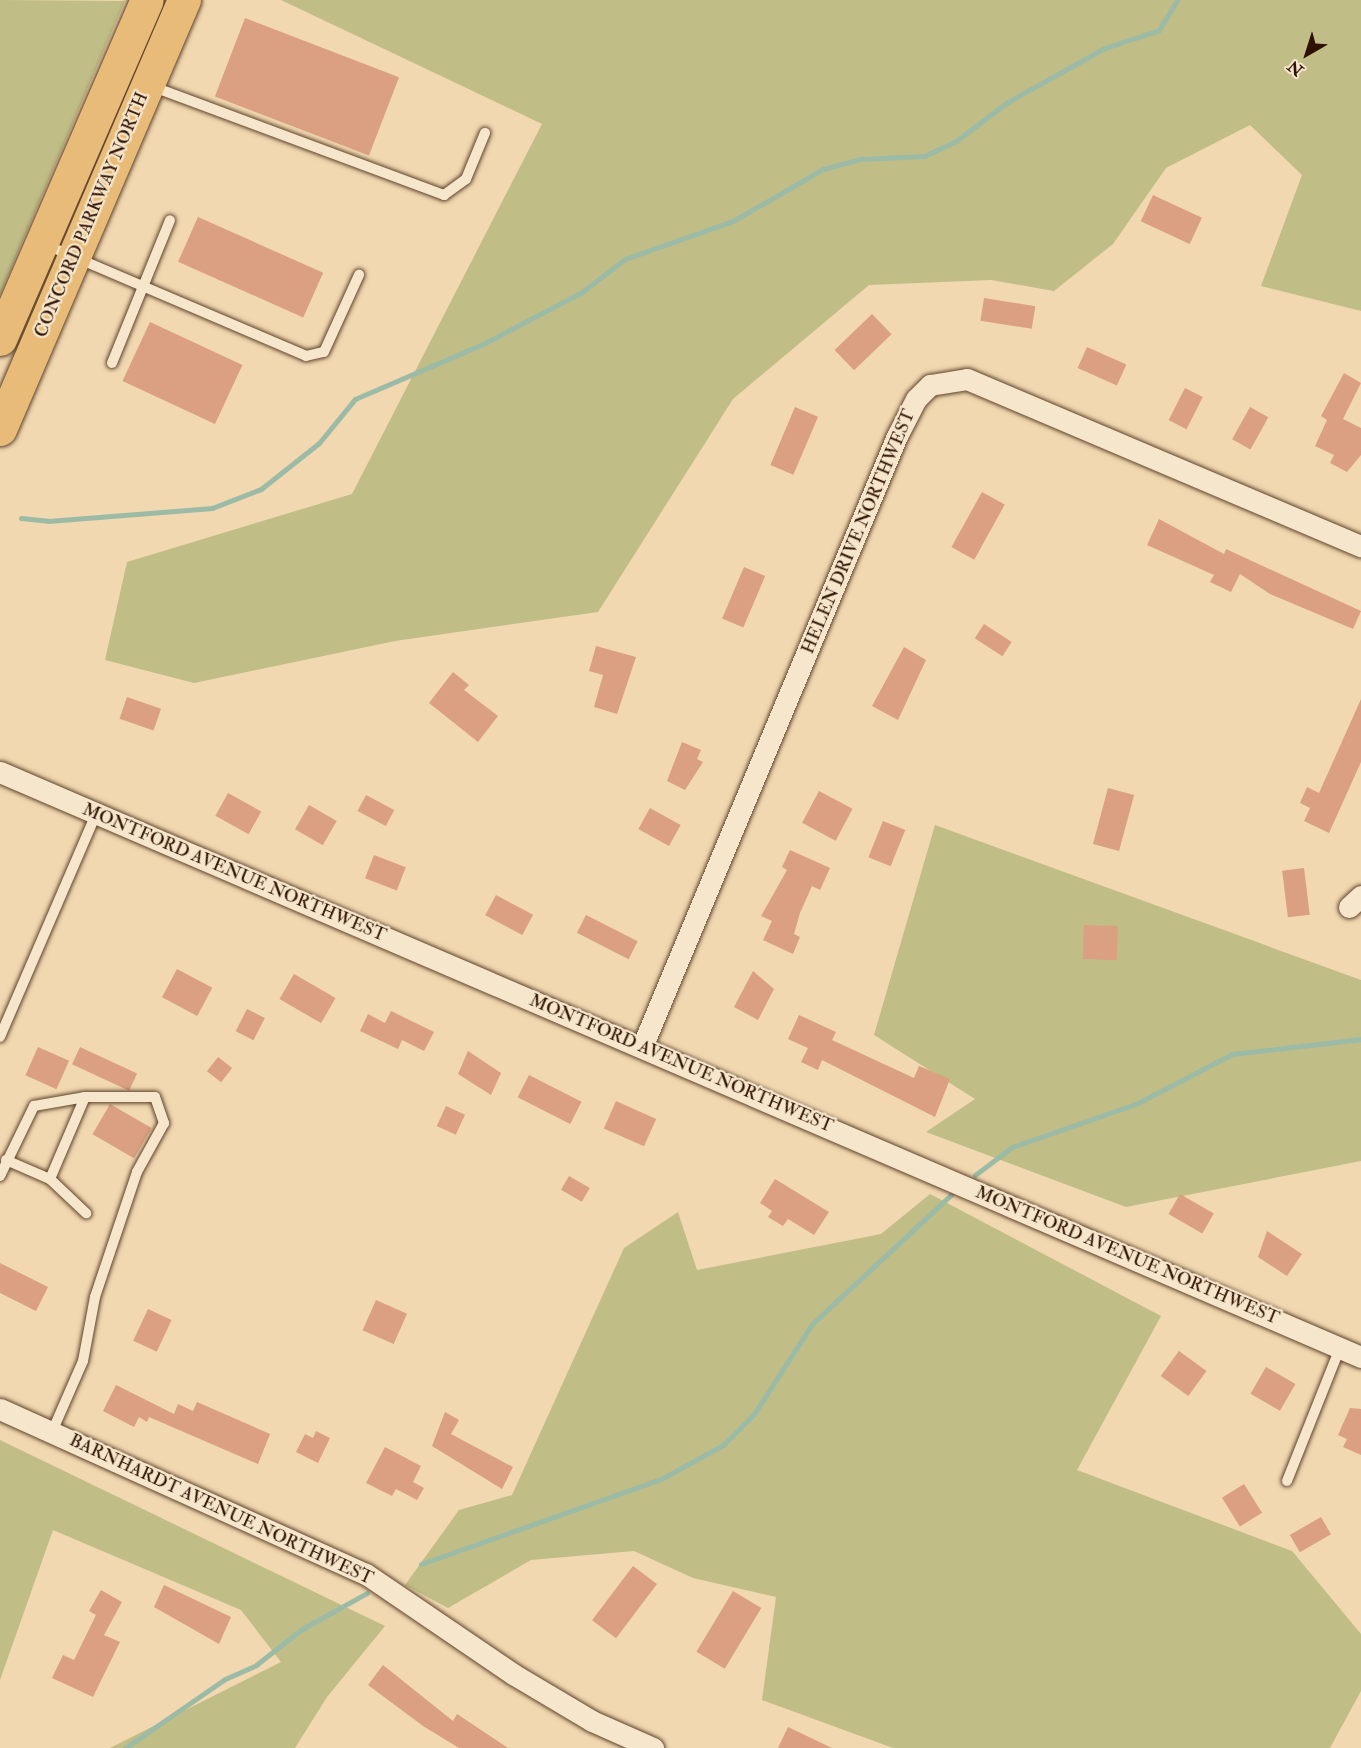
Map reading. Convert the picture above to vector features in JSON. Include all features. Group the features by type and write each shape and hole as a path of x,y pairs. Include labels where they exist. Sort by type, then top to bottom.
{"highway":[{"name":"CONCORD PARKWAY NORTH","path":"0,339 147,0"},
{"name":"CONCORD PARKWAY NORTH","path":"0,429 184,0"}],"street":[{"name":"HELEN DRIVE NORTHWEST","path":"642,1047 897,436 916,399 930,385 967,379 1361,546"},
{"name":"MONTFORD AVENUE NORTHWEST","path":"0,772 1361,1357"},
{"name":"BARNHARDT AVENUE NORTHWEST","path":"0,1409 366,1574 615,1741 653,1748"}],"lane":[{"path":"148,85 444,195 466,179 485,133"},
{"path":"112,363 170,220"},
{"path":"42,243 306,356 324,352 359,275"},
{"path":"0,1037 96,814"},
{"path":"0,1176 34,1106 85,1097 155,1096 164,1123 137,1172 95,1297 83,1361 52,1432"},
{"path":"50,1179 85,1097"},
{"path":"6,1160 50,1179 86,1213"},
{"path":"1287,1482 1340,1348"}],"shaded area":[{"path":"0,0 125,1 0,294"},
{"path":"281,0 1361,0 1361,311 1261,286 1302,175 1250,125 1166,168 1113,244 1054,291 991,280 869,285 733,399 598,612 395,641 194,683 105,660 127,562 352,494 542,124"},
{"path":"935,825 1361,980 1361,1161 1126,1207 926,1132 975,1099 874,1035"},
{"path":"930,1194 1161,1316 1077,1470 1292,1551 1361,1634 1361,1691 1330,1748 893,1748 762,1700 776,1597 693,1578 634,1551 531,1560 448,1608 405,1585 459,1510 512,1495 624,1248 678,1212 697,1270 881,1234"},
{"path":"0,1440 385,1626 327,1697 295,1748 110,1748 281,1662 241,1610 53,1530 0,1680"}],"building":[{"path":"245,18 399,77 369,156 215,96"},
{"path":"1153,195 1202,218 1190,244 1141,221"},
{"path":"198,217 323,273 303,317 178,262"},
{"path":"984,298 1035,306 1032,329 980,321"},
{"path":"872,314 891,334 854,370 835,350"},
{"path":"150,322 242,365 215,424 123,381"},
{"path":"1087,347 1126,364 1117,386 1078,368"},
{"path":"1344,373 1361,383 1343,419 1361,428 1361,455 1347,472 1330,463 1334,455 1315,446 1327,420 1321,416"},
{"path":"1185,388 1203,397 1186,429 1169,420"},
{"path":"795,407 818,417 793,475 770,465"},
{"path":"1250,407 1268,417 1250,450 1232,439"},
{"path":"982,492 1005,505 974,560 951,547"},
{"path":"1159,519 1224,554 1226,549 1361,611 1353,629 1270,594 1240,574 1231,592 1210,582 1214,575 1147,545"},
{"path":"744,567 765,576 743,628 722,619"},
{"path":"984,624 1012,642 1002,656 975,638"},
{"path":"596,646 636,657 617,714 594,707 603,675 589,671"},
{"path":"904,647 926,660 898,720 872,706"},
{"path":"453,672 469,685 464,690 498,716 478,742 429,703"},
{"path":"127,697 161,709 154,730 120,719"},
{"path":"1361,699 1361,762 1329,833 1304,821 1310,808 1300,803 1307,787 1319,793"},
{"path":"682,742 701,750 697,759 703,762 685,790 667,781"},
{"path":"1108,788 1134,795 1119,851 1093,844"},
{"path":"819,791 853,809 836,841 802,823"},
{"path":"228,793 261,811 249,834 215,816"},
{"path":"366,795 394,810 386,826 358,811"},
{"path":"309,805 337,821 323,845 295,829"},
{"path":"650,808 681,825 669,846 638,829"},
{"path":"883,821 905,830 891,866 868,857"},
{"path":"790,850 830,868 820,890 812,886 800,913 794,934 800,937 793,954 763,940 772,921 761,916 787,870 782,867"},
{"path":"374,855 406,867 397,891 365,878"},
{"path":"1304,868 1310,915 1288,917 1282,871"},
{"path":"496,895 533,915 522,935 485,915"},
{"path":"586,915 638,941 629,959 577,933"},
{"path":"1084,925 1118,926 1117,960 1083,959"},
{"path":"177,969 212,988 197,1016 162,997"},
{"path":"753,971 774,989 758,1020 734,1007"},
{"path":"294,974 336,998 321,1023 279,999"},
{"path":"247,1009 265,1018 253,1040 236,1031"},
{"path":"391,1011 434,1032 424,1051 402,1040 398,1049 360,1031 368,1014 385,1023"},
{"path":"799,1015 836,1032 832,1040 914,1078 919,1066 950,1079 935,1117 822,1060 818,1070 801,1062 808,1048 788,1039"},
{"path":"38,1047 69,1061 56,1089 25,1075"},
{"path":"80,1047 137,1074 129,1091 72,1064"},
{"path":"468,1051 501,1073 491,1095 458,1074"},
{"path":"218,1057 232,1068 221,1082 207,1071"},
{"path":"529,1075 582,1102 570,1124 518,1097"},
{"path":"616,1101 656,1119 644,1146 604,1128"},
{"path":"110,1104 152,1128 134,1158 93,1134"},
{"path":"446,1106 465,1115 456,1135 437,1126"},
{"path":"569,1176 590,1188 582,1202 561,1190"},
{"path":"775,1179 829,1212 814,1235 788,1219 783,1226 768,1217 772,1211 760,1203"},
{"path":"1180,1194 1214,1214 1202,1233 1168,1214"},
{"path":"1267,1231 1302,1254 1287,1276 1258,1257"},
{"path":"0,1263 48,1287 36,1311 0,1293"},
{"path":"376,1300 407,1314 394,1344 363,1330"},
{"path":"148,1309 172,1320 157,1352 133,1341"},
{"path":"1179,1351 1207,1371 1188,1396 1161,1376"},
{"path":"1266,1367 1295,1384 1280,1411 1250,1394"},
{"path":"116,1385 174,1414 178,1404 193,1411 197,1402 270,1434 258,1464 149,1417 147,1422 139,1417 134,1427 103,1411"},
{"path":"1350,1408 1361,1409 1361,1455 1343,1447 1347,1439 1338,1435"},
{"path":"445,1412 459,1420 451,1434 513,1467 502,1489 432,1446"},
{"path":"316,1431 330,1438 318,1463 296,1452 305,1434 313,1438"},
{"path":"385,1447 421,1466 413,1482 424,1488 417,1500 396,1489 392,1496 366,1483"},
{"path":"1244,1484 1262,1513 1240,1527 1222,1498"},
{"path":"1321,1517 1331,1534 1300,1552 1290,1535"},
{"path":"633,1566 657,1584 616,1638 592,1620"},
{"path":"164,1585 231,1617 219,1644 154,1607"},
{"path":"101,1590 122,1602 104,1635 120,1642 93,1697 52,1678 63,1655 74,1660 96,1615 89,1611"},
{"path":"733,1591 761,1608 725,1669 696,1652"},
{"path":"383,1665 453,1721 457,1714 508,1748 459,1748 423,1726 368,1685"},
{"path":"788,1727 832,1748 778,1748"}],"waterway":[{"path":"21,518 48,521 212,508 261,489 319,443 355,399 485,343 582,292 625,259 733,221 823,169 861,159 924,156 956,141 1006,103 1105,48 1159,30 1177,0"},
{"path":"975,1175 1012,1147 1138,1103 1232,1054 1361,1039"},
{"path":"421,1564 661,1479 723,1445 754,1414 812,1324 951,1195"},
{"path":"125,1748 225,1679 256,1665 302,1629 367,1593"}]}
